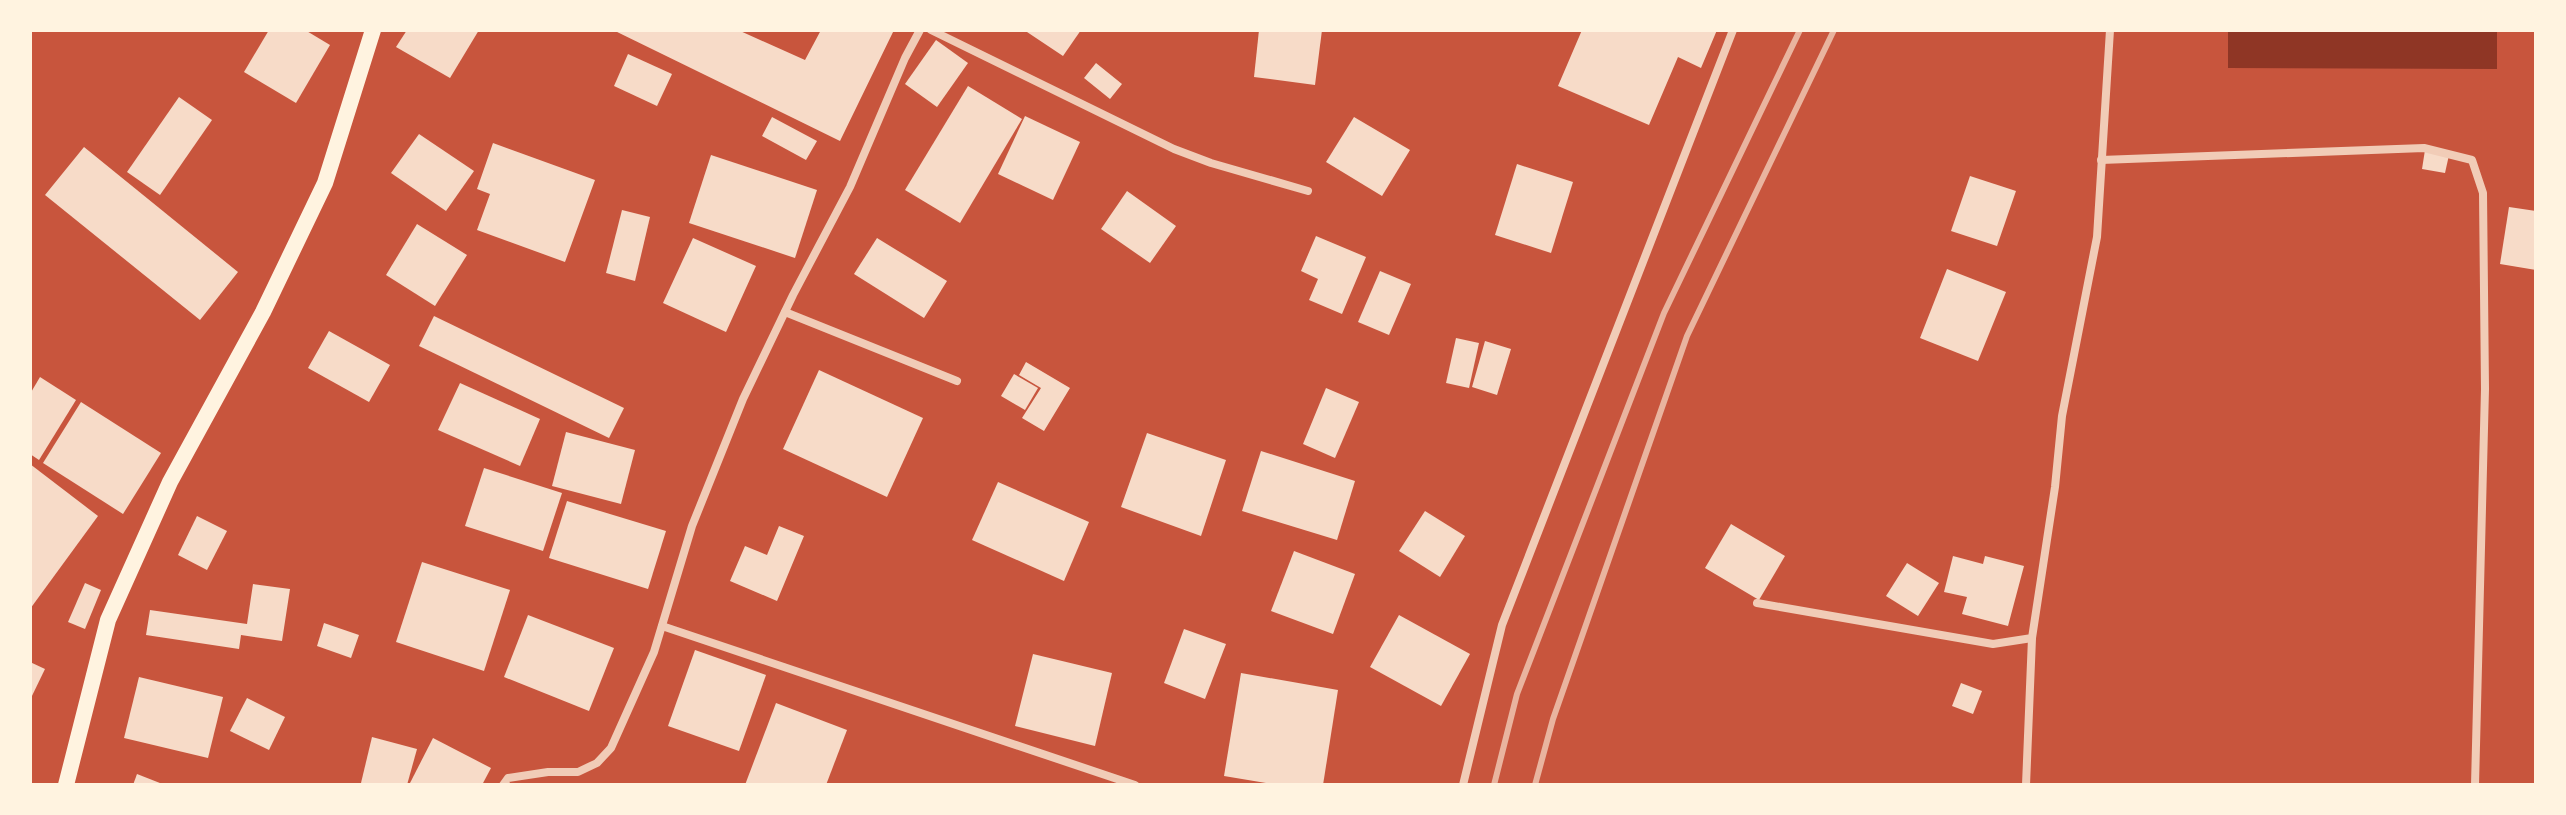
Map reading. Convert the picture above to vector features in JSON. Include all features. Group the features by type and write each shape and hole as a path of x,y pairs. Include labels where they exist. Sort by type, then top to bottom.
{"main road":[{"path":"66,785 108,620 170,482 263,312 325,183 370,31"}],"street":[{"path":"503,785 508,778 548,772 578,772 597,763 611,748 654,652 692,526 743,399 850,187 920,30"},
{"path":"931,30 1174,149 1308,191"},
{"path":"1463,785 1502,625 1733,30"},
{"path":"2026,785 2032,638 2055,487 2062,416 2097,237 2110,30"},
{"path":"2101,160 2424,148 2472,160 2483,193 2485,374 2475,785"},
{"path":"785,312 957,381"},
{"path":"1757,603 1993,644 2032,638"},
{"path":"662,626 1135,785"}],"shaded area":[{"path":"2228,30 2497,30 2497,69 2228,68"}],"building":[{"path":"269,30 305,30 330,45 296,103 244,72"},
{"path":"407,30 479,30 450,78 396,47"},
{"path":"613,30 738,30 805,60 821,30 894,30 840,141"},
{"path":"1024,30 1081,30 1063,56"},
{"path":"1259,30 1322,30 1315,85 1254,77"},
{"path":"1582,30 1717,30 1701,68 1678,57 1649,125 1558,86"},
{"path":"936,40 968,63 937,107 905,84"},
{"path":"628,54 672,74 657,106 614,86"},
{"path":"1096,63 1122,84 1110,99 1084,78"},
{"path":"968,86 1022,119 960,223 905,190"},
{"path":"179,97 212,120 160,195 127,172"},
{"path":"1025,116 1080,142 1053,200 998,174"},
{"path":"772,117 817,141 806,160 762,136"},
{"path":"1354,117 1410,150 1382,196 1326,162"},
{"path":"419,134 474,171 446,211 391,173"},
{"path":"493,143 595,180 565,262 477,230 490,194 477,189"},
{"path":"84,147 238,272 200,320 45,195"},
{"path":"2425,150 2449,155 2445,173 2422,169"},
{"path":"711,155 817,190 795,258 689,223"},
{"path":"1517,164 1573,182 1551,253 1495,235"},
{"path":"1970,176 2016,191 1997,246 1951,231"},
{"path":"1127,191 1176,226 1150,263 1101,229"},
{"path":"2509,207 2536,211 2536,270 2500,264"},
{"path":"622,210 650,217 635,281 606,273"},
{"path":"417,224 467,255 435,306 386,275"},
{"path":"1316,236 1366,257 1342,314 1309,300 1318,279 1301,271"},
{"path":"693,238 756,266 726,332 663,303"},
{"path":"877,238 947,281 924,318 854,274"},
{"path":"1947,269 2006,292 1978,361 1920,338"},
{"path":"1380,271 1411,284 1389,335 1358,322"},
{"path":"434,316 624,408 609,438 419,346"},
{"path":"329,331 390,365 369,402 308,368"},
{"path":"1456,338 1479,343 1469,388 1446,383"},
{"path":"1485,341 1511,349 1497,395 1472,387"},
{"path":"1026,362 1070,388 1044,431 1022,418 1041,388 1019,375"},
{"path":"819,370 923,418 887,497 783,449"},
{"path":"1014,374 1038,388 1025,410 1001,396"},
{"path":"40,377 76,400 39,460 30,454 30,394"},
{"path":"460,383 540,419 520,466 438,430"},
{"path":"1326,388 1359,402 1335,458 1303,444"},
{"path":"81,402 161,453 123,514 43,463"},
{"path":"566,432 635,450 621,504 552,486"},
{"path":"1147,433 1226,460 1201,536 1121,507"},
{"path":"1261,451 1355,481 1337,540 1242,511"},
{"path":"30,464 98,516 30,609"},
{"path":"484,468 562,493 543,551 465,526"},
{"path":"998,482 1089,522 1064,581 972,540"},
{"path":"567,501 666,531 648,589 549,558"},
{"path":"1425,511 1465,536 1440,577 1399,551"},
{"path":"197,516 227,531 207,570 178,555"},
{"path":"1731,524 1785,556 1759,600 1705,568"},
{"path":"779,526 804,536 777,601 730,581 745,546 767,555"},
{"path":"1294,551 1355,574 1333,634 1271,611"},
{"path":"1953,556 1983,564 1985,556 2024,566 2008,626 1962,614 1967,597 1944,592"},
{"path":"422,562 510,590 484,671 396,642"},
{"path":"1907,563 1939,583 1918,616 1886,596"},
{"path":"85,583 101,590 85,629 68,622"},
{"path":"253,584 290,589 282,641 241,635 239,649 146,635 150,610 247,624"},
{"path":"528,615 614,648 589,711 504,677"},
{"path":"1399,615 1470,654 1441,706 1370,667"},
{"path":"324,623 359,635 351,658 317,646"},
{"path":"1184,629 1226,644 1205,699 1164,683"},
{"path":"695,650 766,675 739,751 668,726"},
{"path":"1033,654 1112,673 1095,746 1015,726"},
{"path":"30,662 45,669 30,700"},
{"path":"1241,673 1338,690 1323,785 1278,785 1224,776"},
{"path":"139,677 223,697 208,758 124,738"},
{"path":"1961,683 1982,691 1973,714 1952,706"},
{"path":"247,698 285,717 269,750 230,731"},
{"path":"776,703 847,730 826,785 745,785"},
{"path":"372,737 417,749 407,785 361,783"},
{"path":"433,738 491,768 482,785 409,785"},
{"path":"137,774 165,785 133,785"}],"railway":[{"path":"1494,785 1517,694 1664,313 1800,30"},
{"path":"1535,785 1553,719 1687,336 1834,30"}]}
